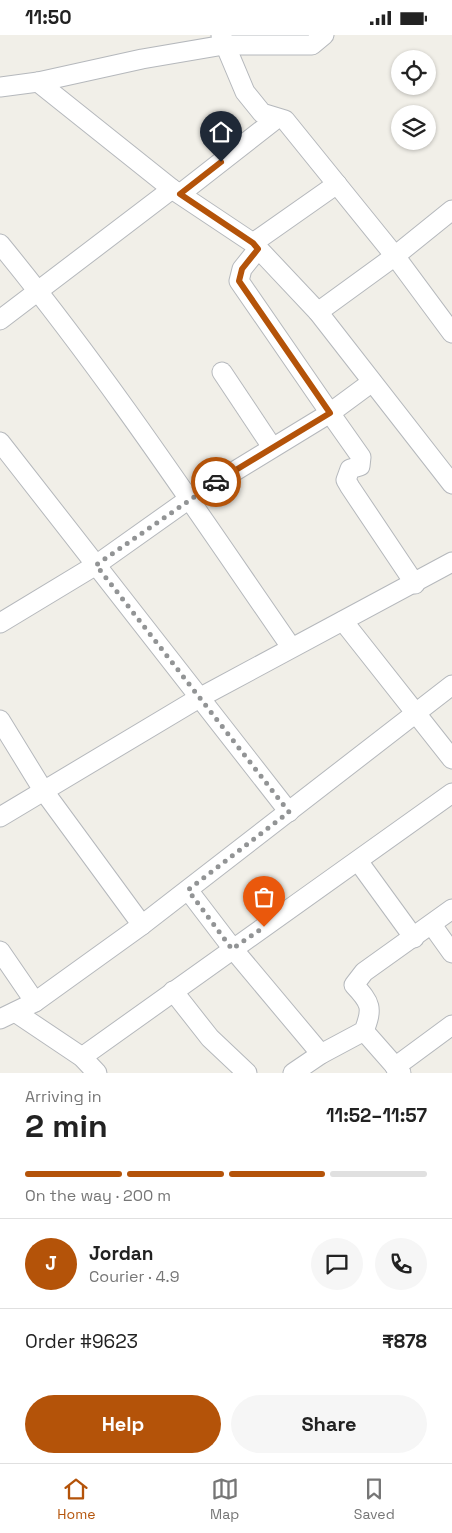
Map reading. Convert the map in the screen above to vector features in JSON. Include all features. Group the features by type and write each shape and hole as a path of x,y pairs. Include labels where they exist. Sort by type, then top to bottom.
{"street":[{"path":"0,87 38,82 222,40 312,45 324,35"},
{"path":"222,40 245,92 262,113 276,119 285,120 395,256 452,333"},
{"path":"38,82 176,191 256,246 318,312 452,484"},
{"path":"0,320 276,119"},
{"path":"337,184 256,246 242,269 239,281 361,457 360,466 350,469 346,480 414,584"},
{"path":"318,312 395,256 452,210"},
{"path":"0,245 38,291 189,499 291,647"},
{"path":"222,372 272,447"},
{"path":"0,623 96,565 189,499 330,413 372,382"},
{"path":"0,442 289,812"},
{"path":"0,817 199,698 452,562"},
{"path":"343,621 417,711 452,759"},
{"path":"7,1016 35,1002 142,925 452,685"},
{"path":"0,720 43,790 142,925"},
{"path":"82,1057 452,793"},
{"path":"358,861 414,937"},
{"path":"188,890 232,949 321,1054"},
{"path":"294,1073 321,1054 364,1031 371,1014 368,1000 354,985 364,972 452,909"},
{"path":"432,925 452,953"},
{"path":"0,951 35,1002"},
{"path":"173,991 210,1038 247,1073"},
{"path":"7,1016 82,1057 97,1073"},
{"path":"364,1031 398,1070 452,1025"}],"way so far":[{"path":"216,482 96,565 289,812 188,890 232,949 264,927"}],"route":[{"path":"216,482 330,413 239,281 242,269 258,249 253,243 180,194 221,162"}]}
